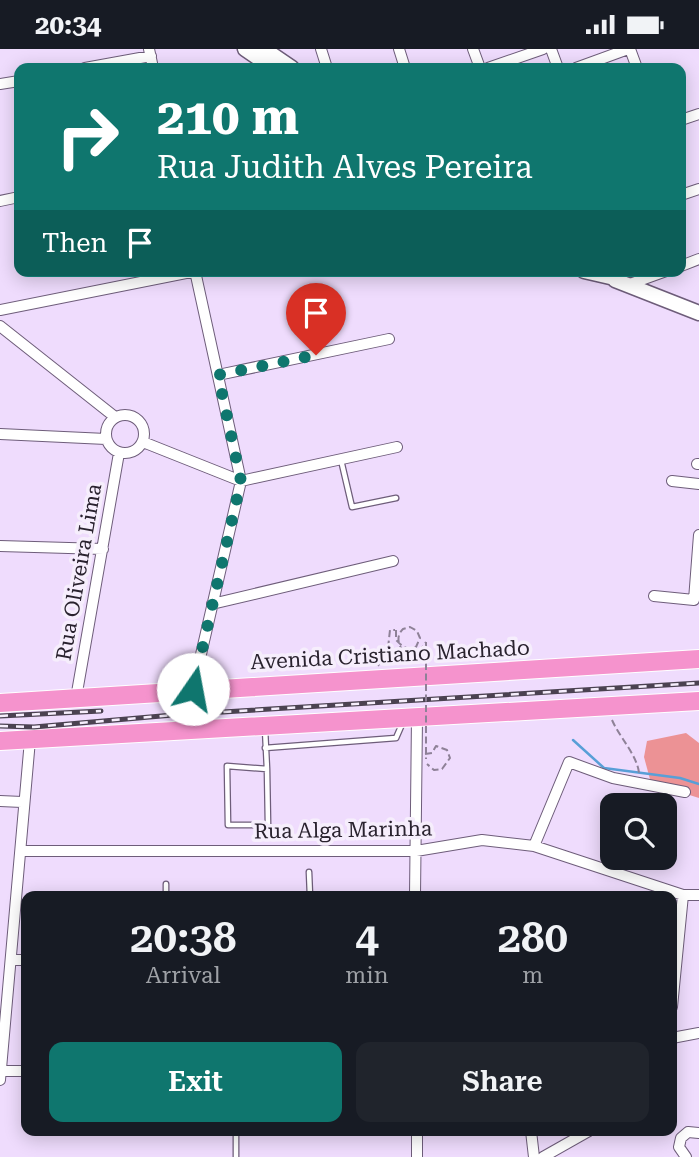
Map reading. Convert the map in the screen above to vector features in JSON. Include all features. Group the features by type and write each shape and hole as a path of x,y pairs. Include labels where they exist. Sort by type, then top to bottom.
{"highway":[{"name":"Avenida Cristiano Machado","path":"0,703 699,659"},
{"path":"0,741 699,701"}],"street":[{"path":"264,49 285,63"},
{"path":"502,63 543,49"},
{"path":"590,63 629,49"},
{"path":"248,50 266,63"},
{"path":"105,63 150,52"},
{"path":"0,310 165,277"},
{"path":"193,689 241,481 196,277"},
{"path":"620,278 695,309"},
{"path":"0,326 116,417"},
{"path":"218,375 389,339"},
{"path":"0,434 106,439 119,453 130,453 143,442 144,430 138,420 127,415 116,417 107,426 106,439"},
{"path":"143,442 241,481 397,447"},
{"name":"Rua Oliveira Lima","path":"76,698 119,453"},
{"path":"672,481 699,484"},
{"path":"654,596 694,600 699,535"},
{"path":"0,546 103,549"},
{"path":"212,604 393,561"},
{"path":"410,718 415,891"},
{"path":"0,1080 21,851 22,802 30,740"},
{"path":"534,846 569,762 613,778 685,792"},
{"path":"0,801 22,802"},
{"name":"Rua Alga Marinha","path":"21,851 416,851 482,840 534,846 671,891"},
{"name":"Rua Alga Marinha","path":"677,893 699,895"},
{"path":"677,950 683,895"},
{"path":"11,960 21,960"},
{"path":"677,1037 699,1033"},
{"path":"1,1071 21,1071"},
{"path":"686,1157 681,1151 681,1138 688,1132 699,1133"},
{"path":"416,1136 416,1157"},
{"path":"532,1136 534,1157"},
{"path":"543,1157 580,1136"}],"lane":[{"path":"341,460 352,507 396,498"},
{"path":"265,748 396,738 410,718"},
{"path":"265,725 265,748 267,769 268,825 228,825 227,767 267,769"},
{"path":"309,872 310,891"},
{"path":"166,884 166,891"},
{"path":"236,1136 236,1157"}],"path":[{"path":"410,627 417,631 420,638 416,647 410,649 399,642 401,632 410,627"},
{"path":"369,679 388,648 390,630 396,630 403,651 420,650 426,642 426,759 434,770 446,767 450,758 447,750 436,746 432,753"},
{"path":"605,707 621,741 638,763 639,775"}],"shaded area":[{"path":"686,733 699,743 699,798 651,783 644,757 647,741"}],"waterway":[{"path":"573,740 604,768 680,778 699,784"}],"railway":[{"path":"0,726 34,727 173,715 699,683"},
{"path":"0,716 101,711"}],"route":[{"path":"193,689 241,481 218,375 316,355"}]}
